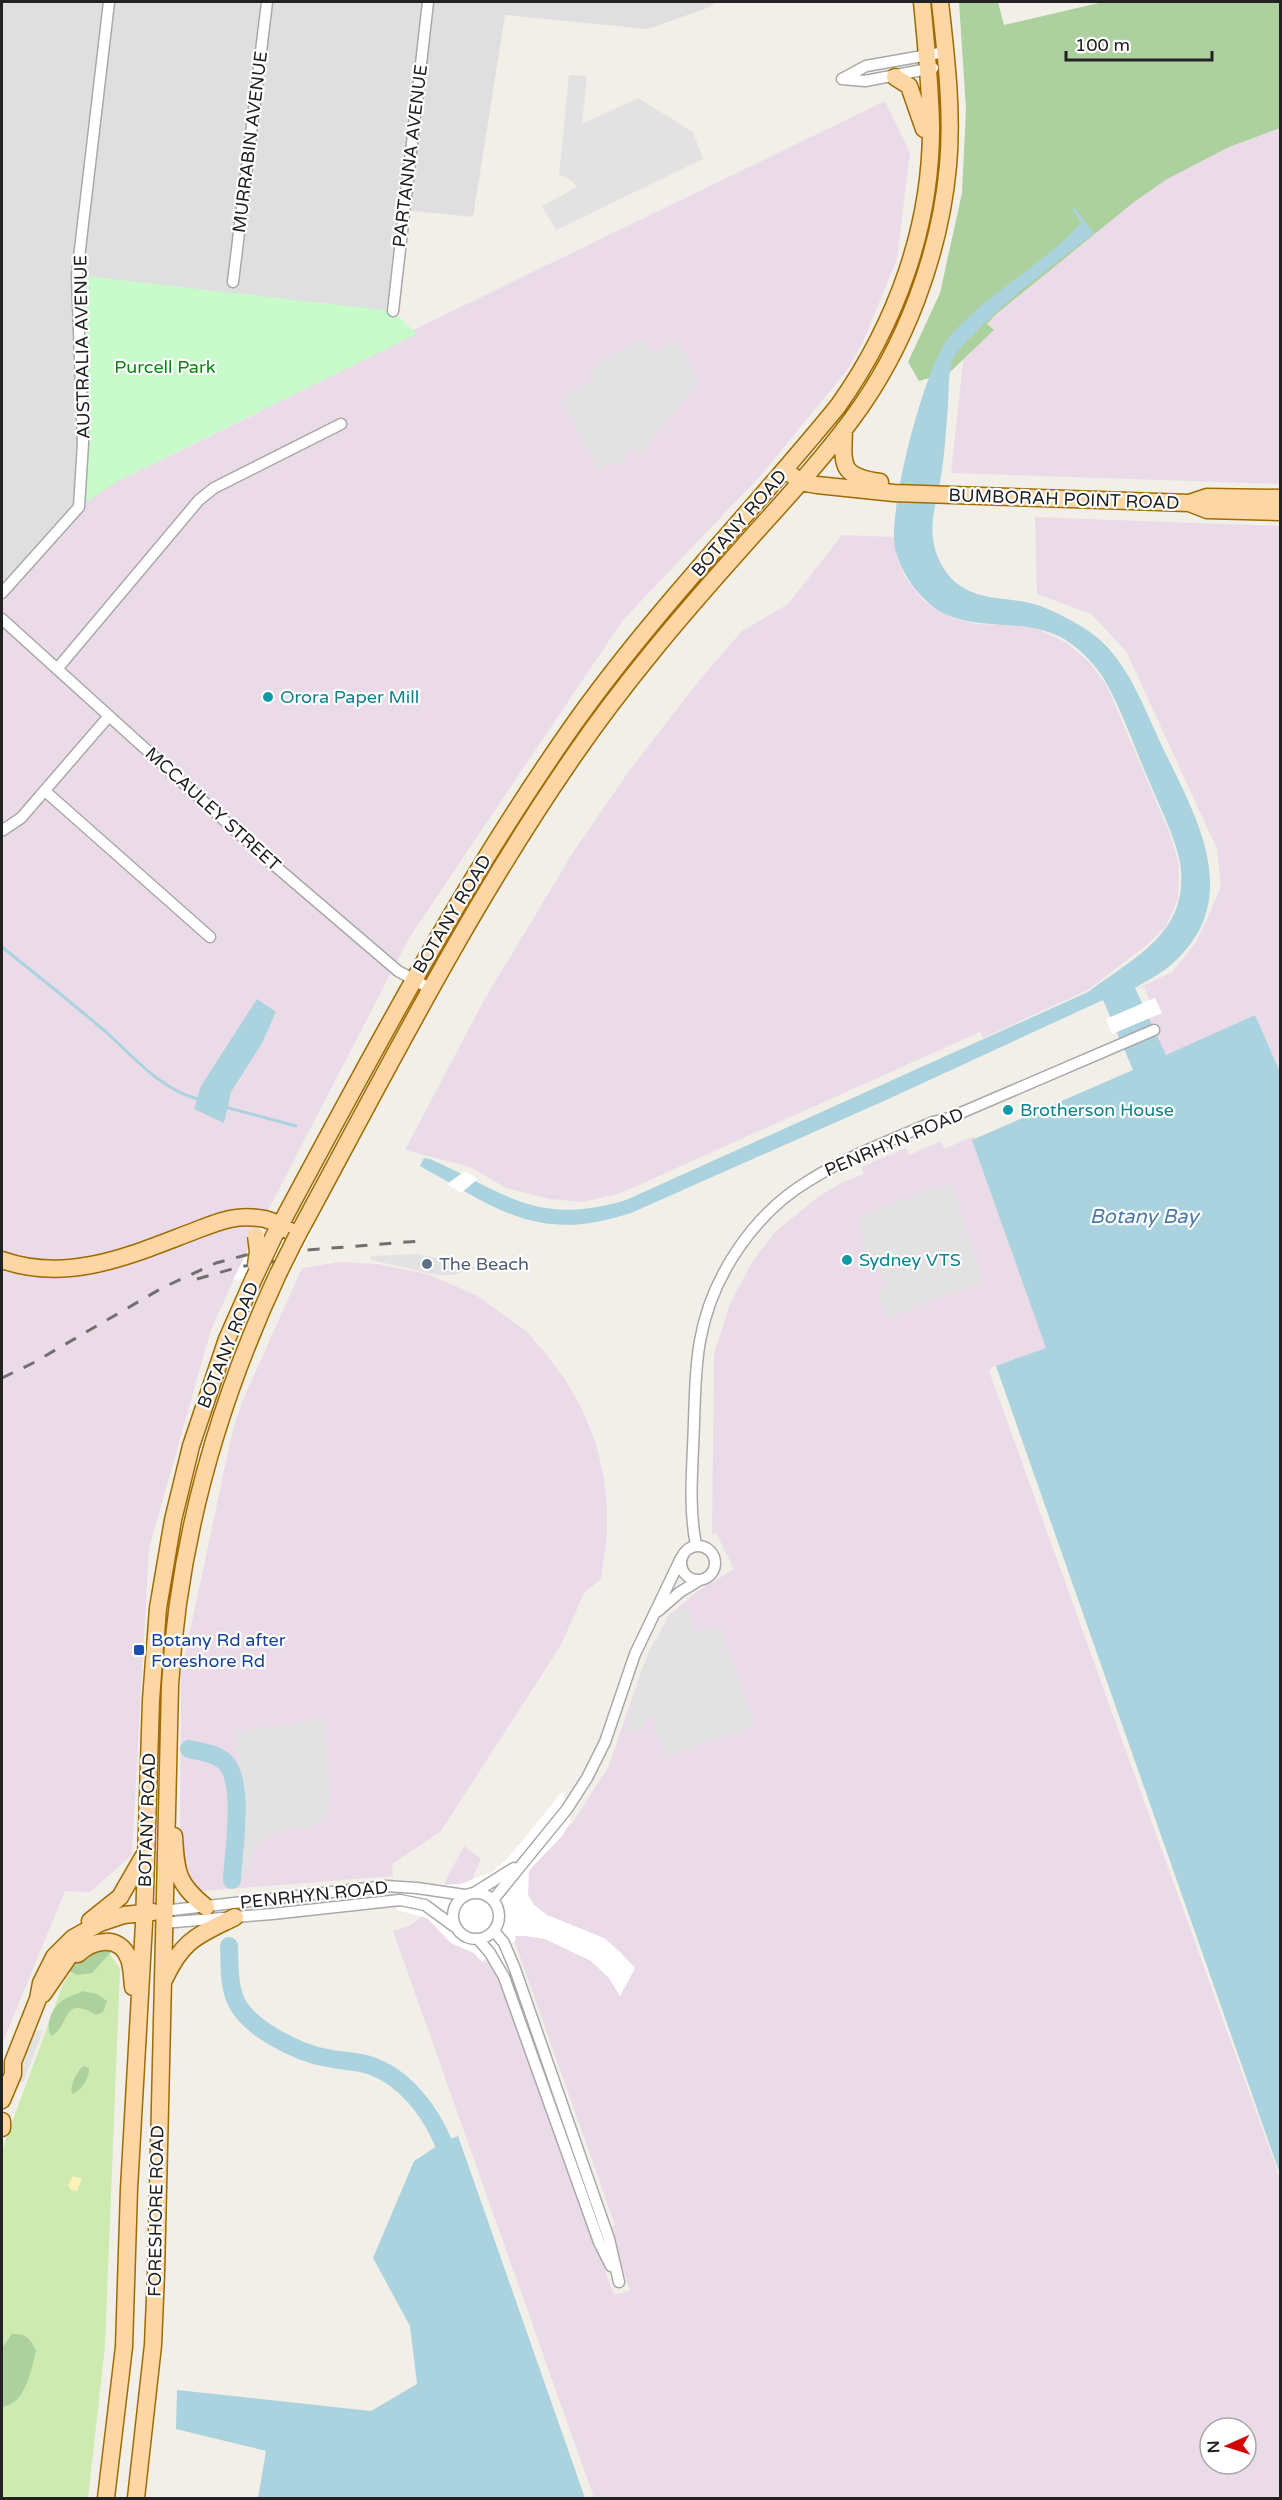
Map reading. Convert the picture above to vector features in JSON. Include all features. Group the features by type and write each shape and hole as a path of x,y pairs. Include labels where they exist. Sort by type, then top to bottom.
{"main road":[{"name":"BOTANY ROAD","path":"2,2077 13,2062 38,1999 46,1969 61,1948 73,1938 100,1923 124,1915 144,1918 163,1917 170,1676 176,1616 198,1496 234,1377 278,1274 289,1231 413,979 515,809 576,722 669,602 786,469 852,386 888,322 915,248 924,206 931,126 922,2"},
{"name":"BOTANY ROAD","path":"144,1918 153,1660 158,1608 173,1520 202,1410 227,1339 254,1278 289,1231 431,990 489,885 575,753 657,646 844,429 893,353 920,292 928,267 948,167 945,54 940,2"},
{"path":"895,77 909,86 913,94 923,121 929,153"},
{"name":"BUMBORAH POINT ROAD","path":"844,429 842,456 847,469 861,478 895,488"},
{"path":"786,469 800,482"},
{"name":"BUMBORAH POINT ROAD","path":"800,482 895,488 939,495 1189,503 1207,510 1281,512"},
{"name":"BUMBORAH POINT ROAD","path":"1189,503 1207,497 1281,498"},
{"path":"2,1260 40,1268 80,1268 118,1259 214,1221 238,1217 266,1219 289,1231"},
{"path":"193,1231 207,1232 237,1226 249,1228 256,1236 258,1251 254,1278"},
{"path":"168,1766 175,1853 180,1880 190,1894 206,1906"},
{"path":"73,1938 82,1927 120,1897 145,1853"},
{"name":"FORESHORE ROAD","path":"136,2499 153,2344 163,1917"},
{"path":"162,1985 182,1948 197,1935 234,1917"},
{"name":"BOTANY ROAD","path":"38,1999 51,1985 72,1952 93,1938 144,1918"},
{"name":"FORESHORE ROAD","path":"106,2499 124,2347 129,2189 144,1918"},
{"path":"61,1968 94,1942 114,1943 128,1956 138,2022"},
{"name":"BOTANY ROAD","path":"2,2100 13,2074 13,2062"},
{"path":"2,2121 2,2128"}],"street":[{"name":"AUSTRALIA AVENUE","path":"2,593 79,507 83,443 77,275 109,2"},
{"name":"MURRABIN AVENUE","path":"233,282 267,2"},
{"name":"PARTANNA AVENUE","path":"393,311 428,2"},
{"path":"945,54 927,62 895,77 865,81 842,79 866,66 927,62 944,61 945,54"},
{"path":"57,669 200,500 214,488 341,424"},
{"name":"MCCAULEY STREET","path":"2,619 267,859 398,971 431,990"},
{"path":"2,829 21,818 109,716"},
{"path":"45,791 210,937"},
{"name":"PENRHYN ROAD","path":"696,1545 691,1503 695,1389 700,1338 715,1290 745,1240 781,1201 807,1181 831,1168 933,1122 949,1119 1154,1030"},
{"path":"494,1900 567,1809 587,1778 605,1742 635,1654 684,1552 696,1545 709,1549 715,1560 711,1574 680,1592 656,1613"},
{"path":"681,1558 680,1564 684,1574 689,1578 700,1580"},
{"path":"470,1894 484,1894 494,1900 499,1914 494,1931 478,1939 469,1938 455,1927 454,1909 470,1894 522,1863"},
{"name":"PENRHYN ROAD","path":"163,1917 206,1906 386,1886 470,1894"},
{"name":"PENRHYN ROAD","path":"163,1917 234,1917 400,1899 425,1905 455,1927"},
{"path":"478,1939 490,1953 504,1977 599,2242 619,2282 609,2239 515,1969 504,1943 494,1931"}],"shaded area":[{"path":"2,2 715,2 710,7 648,29 505,15 473,217 404,210 393,311 79,507 2,593"},
{"path":"569,75 587,76 582,124 638,98 693,132 703,159 556,230 542,206 577,187 572,181 559,174"},
{"path":"885,101 910,153 897,259 863,342 848,369 762,474 623,620 409,938 245,1255 211,1330 149,1548 132,1855 90,1892 65,1891 2,2044 2,593 79,507 118,481 260,412 275,397"},
{"path":"1280,115 1280,484 951,473 968,316 1105,200"},
{"path":"643,339 651,354 677,340 699,382 640,455 632,448 620,463 617,461 599,471 560,398 595,379 589,368"},
{"path":"1035,517 1280,526 1280,1072 1255,1015 1166,1056 1142,1004 1150,1001 1144,987 1136,989 1172,972 1195,944 1221,887 1217,849 1126,651 1091,614 1037,594"},
{"path":"842,535 893,537 897,557 905,577 924,601 952,618 974,624 1014,625 1040,630 1067,643 1088,661 1106,684 1170,834 1179,864 1178,899 1166,926 1147,945 1088,990 983,1038 980,1032 621,1193 583,1202 549,1199 506,1188 470,1167 405,1150 483,1002 572,854 629,771 701,678 742,631 788,604"},
{"path":"974,1136 1048,1348 992,1367 989,1371 1280,2178 1280,2498 594,2498 393,1931 409,1926 426,1913 435,1919 445,1882 464,1846 481,1859 448,1933 477,1951 499,1976 614,2295 630,2290 608,2229 615,2225 513,1937 525,1877 559,1835 572,1823 608,1768 642,1669 668,1616 698,1591 734,1569 716,1533 712,1535 714,1353 730,1304 752,1262 775,1232 819,1196 841,1183 864,1174 861,1167 906,1148 909,1155 941,1141 944,1149"},
{"path":"950,1183 984,1282 886,1317 878,1292 886,1289 875,1258 865,1261 859,1243 866,1240 857,1216"},
{"name":"The Beach","path":"416,1254 459,1262 476,1268 452,1275 438,1275 371,1260 371,1256"},
{"path":"340,1262 376,1264 427,1274 476,1295 526,1331 546,1354 566,1381 582,1409 596,1444 604,1477 607,1508 607,1535 601,1579 584,1593 561,1645 441,1831 392,1864 393,1876 203,1891 192,1886 180,1857 181,1673 233,1429 242,1402 302,1268"},
{"path":"686,1607 691,1613 695,1633 719,1626 755,1725 665,1757 651,1715 643,1729 625,1732 648,1653 671,1613"},
{"path":"324,1719 330,1793 327,1816 316,1825 266,1834 253,1852 246,1876 239,1881 241,1786 235,1732"},
{"path":"43,2030 24,2081 14,2084 35,2031"}],"green space":[{"path":"959,2 998,2 1004,25 1103,2 1280,2 1280,128 1229,147 1167,179 1134,202 995,315 987,324 994,330 950,372 919,381 908,362 940,293 962,193 966,109"},
{"name":"Purcell Park","path":"77,275 393,311 417,334 118,481 79,507"},
{"path":"105,1945 112,1951 92,1973 77,1975 66,1969 70,1962"},
{"path":"109,1953 120,1969 105,2347 88,2498 2,2498 2,2150 63,1984 74,1967"},
{"path":"82,1991 97,1994 107,2001 103,2012 96,2015 85,2009 72,2010 62,2026 51,2036 49,2021 53,2010 67,1998"},
{"path":"83,2066 89,2068 88,2076 82,2087 72,2094 74,2079"},
{"path":"12,2334 27,2338 36,2351 22,2393 10,2405 2,2407 2,2348"}],"sand":[{"path":"73,2176 82,2179 77,2191 71,2190 68,2185"}],"water":[{"name":"Botany Bay","path":"1084,221 1094,233 990,317 964,344 952,361 944,454 932,530 940,562 955,582 982,595 1030,603 1057,613 1094,635 1111,651 1136,690 1188,801 1207,857 1210,884 1206,912 1195,938 1173,963 1135,988 1166,1055 1255,1015 1280,1072 1280,2174 996,1366 1046,1348 972,1140 1133,1070 1103,1000 884,1101 631,1213 598,1222 570,1225 544,1223 520,1217 472,1196 420,1166 424,1158 430,1159 502,1194 544,1208 568,1210 626,1200 1088,992 1140,954 1164,931 1172,918 1179,898 1180,862 1169,828 1128,729 1100,673 1078,649 1056,635 1037,629 982,623 947,615 931,605 913,586 904,572 895,549 894,530 902,473 920,406 940,352 950,336 974,312 1058,246"},
{"path":"257,999 276,1012 262,1043 231,1092 224,1123 194,1109 201,1086"},
{"path":"458,2136 585,2498 258,2498 266,2451 176,2429 177,2390 371,2411 417,2384 410,2326 373,2258 414,2161 443,2142"}],"pier":[{"path":"1155,998 1162,1013 1112,1034 1106,1019"},
{"path":"465,1171 478,1179 461,1193 447,1184"},
{"path":"314,1228 290,1273 233,1280 249,1249 246,1238"},
{"path":"563,1791 570,1823 562,1836 529,1870 528,1895 534,1905 547,1915 604,1938 635,1968 620,1996 609,1978 591,1961 545,1939 525,1936 515,1936 516,1940 511,1943 519,1966 499,1981 486,1959 482,1962 474,1953 451,1943 427,1918 397,1910 405,1880 441,1885 461,1884 492,1872 509,1857"}],"waterway":[{"path":"1074,210 1084,223"},
{"path":"2,947 93,1021 160,1080 198,1099"},
{"path":"225,1107 296,1126"},
{"path":"189,1749 216,1756 224,1761 231,1770 235,1784 237,1817 232,1880"},
{"path":"229,1946 233,1994 242,2011 251,2021 275,2038 302,2051 327,2058 367,2064 384,2071 406,2087 424,2107 443,2142"}],"railway":[{"path":"2,1378 33,1363 162,1288 216,1263 246,1255 420,1241"},
{"path":"197,1279 239,1267 291,1259"}],"place":[{"name":"Orora Paper Mill","path":"268,697"},
{"name":"Brotherson House","path":"1008,1110"},
{"name":"Sydney VTS","path":"847,1260"},
{"name":"The Beach","path":"427,1264"},
{"name":"Botany Rd after Foreshore Rd","path":"139,1650"}]}
